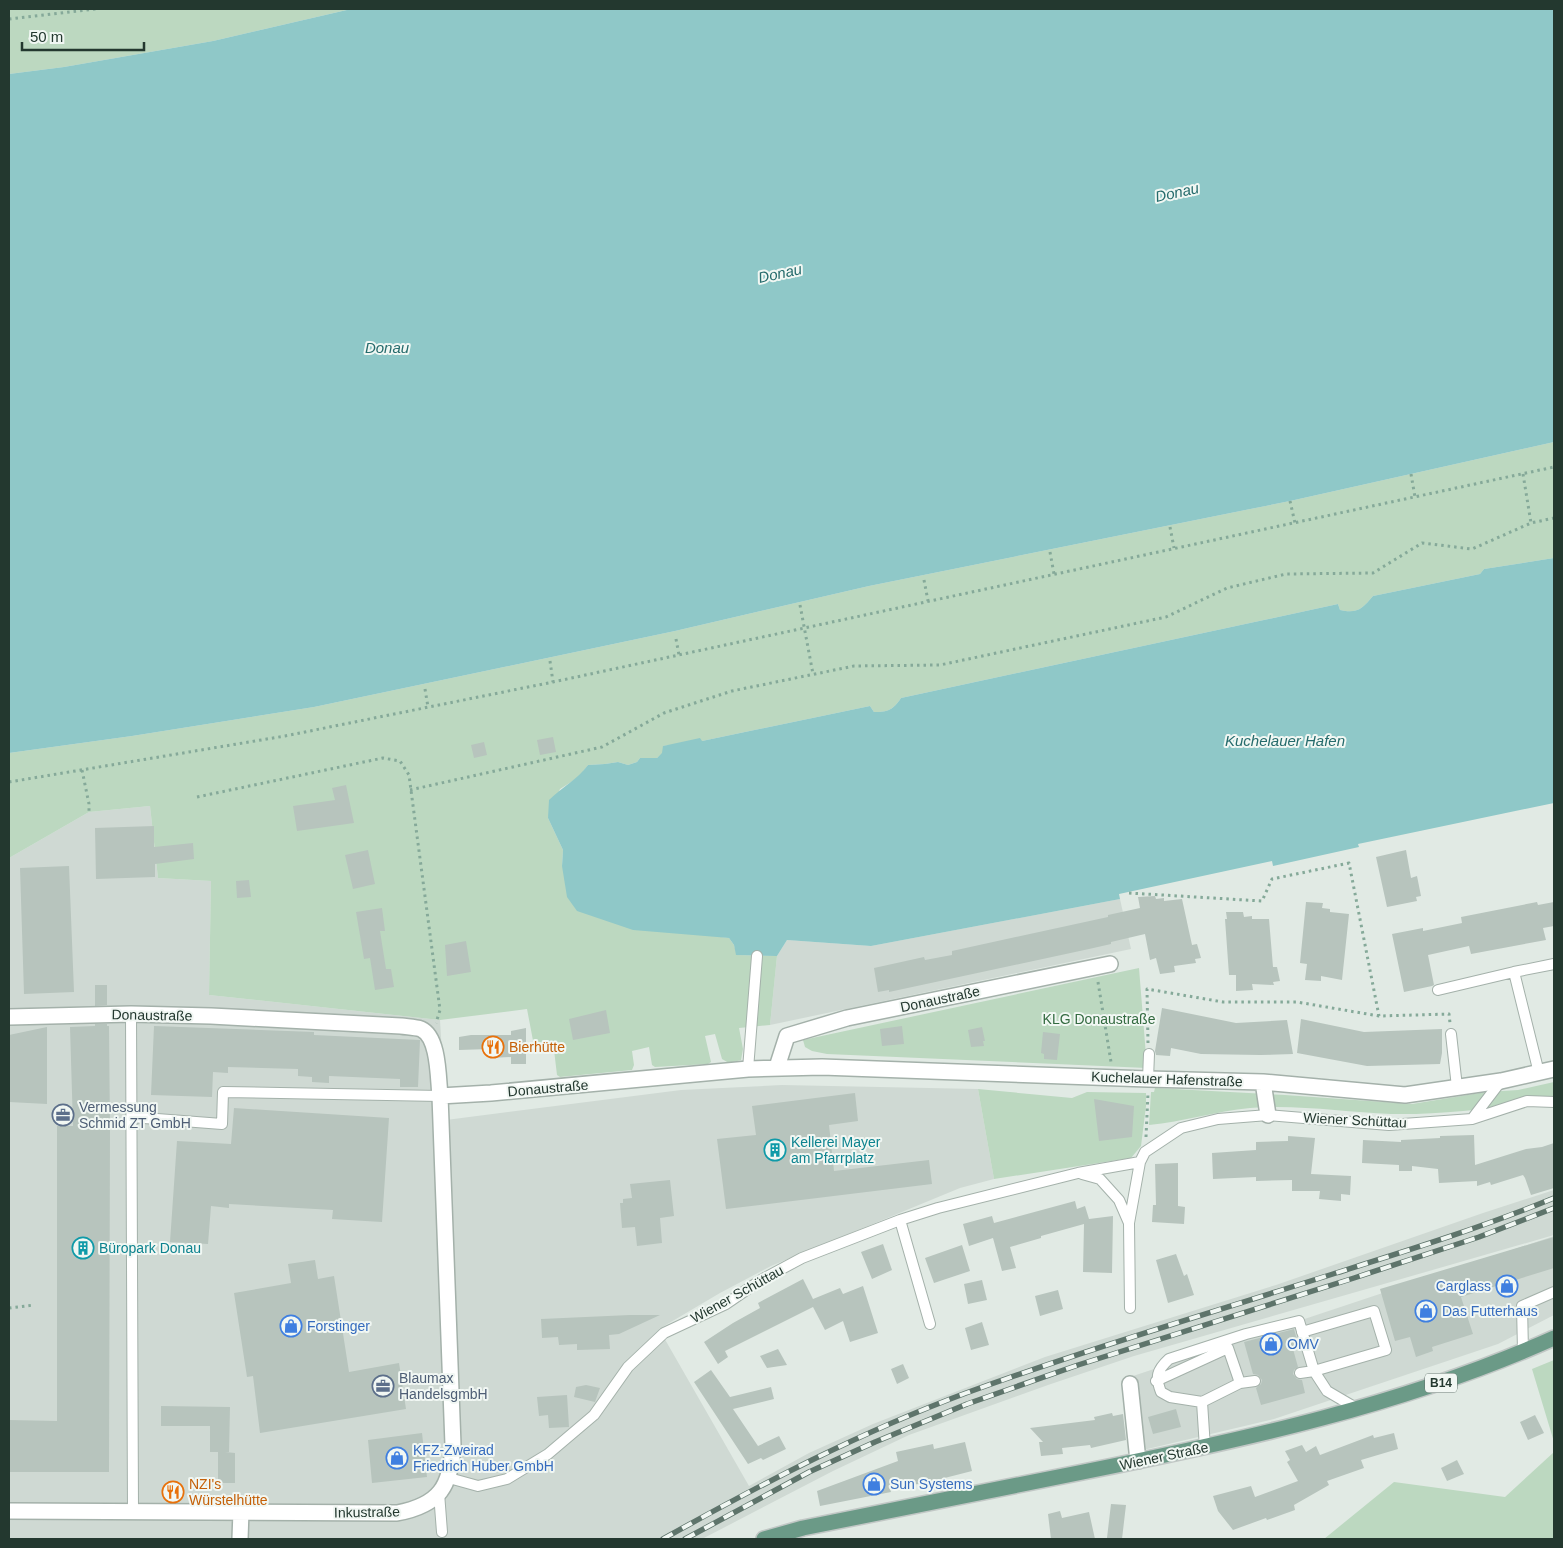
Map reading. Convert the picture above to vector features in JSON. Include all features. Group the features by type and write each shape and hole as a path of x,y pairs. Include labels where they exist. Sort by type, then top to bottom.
{"main road":[{"name":"Wiener Straße","path":"764,1539 803,1528 1138,1462 1285,1429 1437,1385 1554,1338"}],"street":[{"name":"Donaustraße","path":"440,1096 777,1067 787,1036 847,1018 1110,964"},
{"name":"Donaustraße","path":"9,1017 131,1014 211,1016 401,1026 420,1028 429,1036"},
{"path":"429,1036 435,1050 440,1096"},
{"name":"Kuchelauer Hafenstraße","path":"777,1067 822,1066 1263,1082 1404,1095 1501,1081 1554,1069"},
{"path":"1263,1082 1268,1115"},
{"name":"Inkustraße","path":"9,1512 241,1511 398,1513 420,1507 433,1499 449,1478 452,1458 453,1422 440,1096"},
{"path":"1130,1384 1138,1462"},
{"path":"240,1539 241,1511"}],"lane":[{"path":"748,1069 757,956"},
{"path":"1438,990 1554,964"},
{"path":"1514,972 1539,1073"},
{"path":"131,1014 133,1512"},
{"path":"1452,1034 1457,1087"},
{"path":"1148,1054 1148,1079"},
{"path":"1472,1119 1501,1081"},
{"path":"130,1117 222,1124 223,1092 440,1096"},
{"name":"Wiener Schüttau","path":"449,1478 478,1486 507,1479 548,1454 594,1415 628,1367 664,1333 726,1304 760,1280 802,1258 900,1220 938,1208 1143,1157 1181,1128 1218,1119 1268,1115 1388,1125 1472,1119 1527,1101 1554,1102"},
{"path":"1130,1308 1129,1223 1143,1157"},
{"path":"1078,1173 1100,1179 1119,1200 1129,1223"},
{"path":"900,1220 930,1324"},
{"path":"1523,1352 1522,1306 1554,1292"},
{"path":"1300,1373 1386,1350 1374,1311 1302,1332"},
{"path":"1255,1381 1240,1384 1202,1402 1170,1397 1161,1392 1156,1381 1160,1367 1170,1359 1214,1344 1299,1321 1314,1370 1327,1391 1356,1408"},
{"path":"1156,1381 1228,1348 1240,1384"},
{"path":"1202,1402 1205,1448"},
{"path":"439,1493 442,1532"}],"path":[{"path":"9,18 96,9"},
{"path":"9,782 284,736 553,682 1554,467"},
{"path":"1410,474 1415,497"},
{"path":"1523,474 1531,523"},
{"path":"1290,501 1295,523"},
{"path":"410,790 602,747 664,712 732,691 854,666 940,665 1166,617 1227,588 1286,574 1373,573 1422,542 1472,549 1531,523 1554,518"},
{"path":"1170,527 1174,548"},
{"path":"1050,552 1054,574"},
{"path":"924,580 928,602"},
{"path":"800,605 813,674"},
{"path":"676,639 679,655"},
{"path":"550,661 553,682"},
{"path":"425,688 428,707"},
{"path":"197,797 383,758 400,761 409,775 440,1010 429,1036"},
{"path":"82,770 89,812"},
{"path":"1129,893 1262,901 1272,879 1350,863 1379,1016"},
{"path":"1099,988 1111,1062"},
{"path":"1148,1054 1147,988 1223,1002 1297,1002 1379,1016 1449,1014 1452,1034"},
{"path":"1143,1157 1148,1079"},
{"path":"9,1308 34,1305"}],"shaded area":[{"path":"150,806 158,878 211,881 209,995 440,1020 446,1120 681,1090 782,1085 978,1089 994,1179 960,1188 771,1266 659,1329 749,1486 809,1453 873,1424 1045,1357 1276,1285 1554,1190 1554,1235 1134,1356 1048,1385 909,1435 833,1471 702,1539 9,1539 9,858 89,812"},
{"path":"1120,899 1131,949 770,1025 777,956 787,940 871,946"},
{"path":"1554,1236 1554,1315 1498,1344 1274,1419 1139,1451 1133,1376"}],"green space":[{"path":"9,9 351,9 213,41 64,67 9,74"},
{"path":"1554,442 1554,558 1484,569 1480,574 1373,596 1366,604 1355,611 1340,610 1338,604 901,698 893,708 883,712 874,712 870,706 702,741 663,746 663,753 657,758 640,758 637,762 628,765 618,762 588,765 579,777 560,789 548,818 563,850 562,866 714,936 729,938 734,945 737,955 777,956 770,1025 739,1028 743,1049 741,1060 729,1063 722,1059 715,1034 705,1036 711,1062 708,1064 655,1067 652,1065 649,1047 632,1051 634,1065 632,1070 560,1077 557,1075 554,1050 535,1051 527,1009 440,1020 209,995 211,881 158,878 150,806 89,812 9,858 9,753 132,736 314,707 675,631 869,586 1290,501"},
{"name":"KLG Donaustraße","path":"1139,968 1147,1068 827,1054 812,1051 805,1047 803,1040"},
{"path":"1554,1082 1554,1101 1493,1108 1452,1112 1391,1114 1267,1107 1237,1109 1174,1122 1149,1125 1151,1092 1154,1092 1155,1088 1412,1104 1486,1092 1518,1090"},
{"path":"978,1089 1072,1098 1087,1092 1146,1093 1141,1146 1131,1158 994,1179"},
{"path":"1554,1360 1554,1442 1532,1369"},
{"path":"1554,1452 1554,1539 1324,1539 1394,1482 1505,1497"}],"water":[{"name":"Donau","path":"351,9 1554,9 1554,442 1290,501 869,586 675,631 314,707 132,736 9,753 9,74 64,67 213,41"},
{"name":"Kuchelauer Hafen","path":"1554,558 1554,803 1358,844 1359,847 1273,866 1272,861 1119,894 1120,899 871,946 787,940 777,956 736,955 734,945 729,938 633,930 577,911 567,897 562,866 563,850 548,818 549,800 588,765 618,762 628,765 637,762 640,758 657,758 662,753 663,746 700,738 702,741 870,706 874,712 883,712 893,708 901,698 1338,604 1340,610 1355,611 1366,604 1373,596 1480,574 1484,569"}],"building":[{"path":"553,737 556,752 540,755 537,740"},
{"path":"484,742 487,755 474,758 471,745"},
{"path":"346,785 354,823 297,831 293,806 335,800 332,788"},
{"path":"154,826 154,847 193,843 194,859 155,864 155,877 96,879 95,828"},
{"path":"368,850 375,884 353,889 345,855"},
{"path":"1406,850 1411,878 1417,876 1421,896 1416,897 1417,901 1387,907 1376,857"},
{"path":"69,866 74,992 24,994 20,868"},
{"path":"249,880 251,897 237,898 236,881"},
{"path":"1155,896 1156,899 1164,898 1164,901 1182,899 1192,945 1197,944 1201,958 1195,959 1196,963 1174,966 1175,972 1160,974 1156,958 1150,960 1145,934 1089,949 889,992 889,990 878,992 874,968 924,957 925,960 952,955 952,951 1108,917 1108,915 1140,908 1138,897"},
{"path":"1306,902 1323,903 1322,908 1330,909 1330,912 1349,914 1342,980 1321,976 1321,981 1305,980 1307,964 1300,963"},
{"path":"1537,902 1538,905 1554,902 1554,926 1543,928 1546,940 1471,954 1469,946 1428,955 1434,985 1404,992 1392,934 1423,928 1423,931 1462,923 1461,917"},
{"path":"382,908 385,931 380,931 386,969 391,969 394,987 375,990 370,958 364,959 356,912"},
{"path":"1226,912 1243,912 1244,917 1252,916 1252,919 1269,919 1273,967 1277,967 1280,981 1273,982 1274,985 1252,984 1253,990 1236,991 1236,975 1229,975"},
{"path":"466,941 471,972 447,976 445,945"},
{"path":"95,985 107,985 107,1005 95,1006"},
{"path":"1162,1008 1236,1023 1287,1020 1293,1054 1201,1054 1171,1048 1170,1056 1156,1055"},
{"path":"606,1010 610,1033 573,1040 569,1019"},
{"path":"1301,1019 1364,1032 1442,1029 1440,1064 1367,1066 1297,1053"},
{"name":"Büropark Donau","path":"95,1024 107,1024 109,1026 109,1472 9,1472 9,1420 57,1421 57,1126 73,1126 70,1027 95,1026"},
{"path":"154,1026 314,1032 314,1035 420,1040 418,1087 400,1087 400,1079 329,1076 329,1083 312,1082 312,1077 298,1076 298,1069 228,1067 228,1073 213,1072 212,1097 151,1095"},
{"path":"902,1026 904,1044 882,1046 880,1029"},
{"path":"47,1027 47,1104 9,1102 9,1035"},
{"path":"982,1027 985,1041 983,1041 984,1046 971,1047 968,1030"},
{"path":"526,1028 526,1064 511,1064 511,1057 490,1058 490,1049 459,1050 459,1037 471,1035 511,1035 511,1031"},
{"path":"1043,1032 1060,1034 1057,1060 1044,1059 1044,1054 1041,1053"},
{"name":"Kellerei Mayer am Pfarrplatz","path":"855,1093 858,1121 829,1125 834,1171 929,1160 932,1184 726,1209 717,1139 756,1135 752,1106"},
{"path":"1094,1099 1134,1106 1132,1137 1099,1141"},
{"path":"234,1108 389,1118 382,1222 332,1219 333,1210 229,1204 229,1208 211,1206 208,1244 170,1242 177,1141 231,1144"},
{"path":"1474,1135 1475,1165 1526,1149 1554,1143 1554,1188 1531,1195 1523,1175 1491,1185 1490,1182 1477,1186 1477,1181 1439,1183 1438,1169 1412,1166 1412,1171 1399,1171 1399,1165 1362,1163 1363,1140 1401,1142 1401,1140 1440,1138 1440,1136"},
{"path":"1288,1136 1315,1138 1311,1174 1351,1176 1350,1195 1341,1194 1341,1201 1319,1199 1320,1191 1292,1191 1292,1180 1256,1181 1256,1177 1213,1179 1212,1153 1256,1150 1256,1142 1288,1141"},
{"path":"1178,1163 1178,1206 1185,1207 1184,1224 1152,1222 1153,1205 1156,1205 1155,1164"},
{"path":"670,1180 674,1216 660,1218 662,1243 637,1246 635,1227 622,1228 620,1203 623,1203 623,1199 632,1198 630,1184"},
{"path":"1075,1201 1077,1209 1085,1206 1089,1219 1113,1216 1112,1273 1083,1272 1084,1224 1010,1247 1016,1268 1002,1271 993,1238 969,1246 963,1224 992,1216 994,1223"},
{"path":"1554,1237 1554,1268 1461,1297 1473,1334 1432,1347 1433,1351 1416,1357 1410,1337 1395,1341 1380,1289"},
{"path":"883,1244 892,1270 872,1279 861,1252"},
{"path":"962,1245 970,1271 934,1283 925,1258"},
{"path":"1176,1254 1184,1276 1187,1274 1194,1295 1168,1303 1156,1260"},
{"path":"315,1260 318,1279 334,1276 349,1372 399,1363 406,1409 260,1433 253,1376 247,1377 234,1293 291,1283 288,1264"},
{"path":"803,1279 813,1299 840,1288 843,1294 863,1286 878,1333 850,1342 843,1321 825,1330 813,1307 725,1351 728,1357 718,1364 704,1342 760,1308 758,1303"},
{"path":"982,1280 987,1300 968,1304 964,1284"},
{"path":"1058,1290 1063,1309 1040,1316 1035,1296"},
{"path":"660,1315 619,1334 609,1335 610,1349 577,1350 577,1344 559,1345 558,1337 542,1338 541,1319"},
{"path":"982,1322 989,1345 971,1350 965,1328"},
{"name":"OMV","path":"1294,1329 1299,1347 1293,1349 1298,1367 1294,1370 1293,1374 1297,1379 1302,1380 1305,1393 1261,1405 1256,1388 1261,1384 1262,1380 1258,1375 1253,1374 1244,1342"},
{"path":"778,1349 787,1365 767,1368 760,1356"},
{"path":"903,1364 909,1378 897,1384 891,1369"},
{"path":"711,1370 730,1397 771,1387 774,1399 733,1409 758,1446 779,1436 786,1449 763,1460 761,1458 748,1464 694,1382"},
{"path":"586,1385 600,1388 595,1402 574,1397 576,1387"},
{"path":"567,1395 569,1427 549,1428 548,1415 539,1416 537,1397"},
{"path":"161,1406 230,1407 229,1452 225,1452 235,1453 235,1483 218,1483 218,1452 210,1452 210,1426 161,1426"},
{"path":"1176,1409 1181,1427 1153,1434 1148,1417"},
{"path":"1112,1413 1113,1416 1123,1414 1126,1440 1091,1448 1090,1445 1062,1448 1063,1454 1041,1456 1039,1442 1043,1442 1030,1428 1095,1420 1094,1417"},
{"path":"1535,1415 1544,1433 1528,1440 1520,1422"},
{"name":"KFZ-Zweirad Friedrich Huber GmbH","path":"422,1433 427,1477 372,1483 368,1440"},
{"path":"1394,1433 1398,1449 1361,1460 1364,1468 1327,1481 1329,1485 1294,1505 1295,1510 1233,1530 1218,1511 1213,1496 1251,1486 1255,1497 1298,1481 1287,1462 1290,1460 1285,1451 1302,1445 1306,1452 1316,1446 1320,1455 1373,1435 1374,1438"},
{"path":"965,1442 972,1471 929,1482 890,1489 891,1492 820,1506 817,1491 898,1461 896,1452 933,1444 934,1449"},
{"path":"1457,1460 1464,1474 1447,1481 1441,1468"},
{"path":"1111,1504 1126,1505 1122,1539 1107,1538"},
{"path":"1060,1511 1062,1518 1089,1512 1095,1539 1051,1539 1048,1514"}],"railway":[{"path":"663,1539 737,1498 812,1460 927,1408 966,1393 1104,1346 1446,1238 1554,1198"},
{"path":"685,1539 809,1472 967,1404 1078,1365 1479,1237 1554,1208"}],"place":[{"name":"Bierhütte","path":"493,1047"},
{"name":"Vermessung Schmid ZT GmbH","path":"63,1115"},
{"name":"Kellerei Mayer am Pfarrplatz","path":"775,1150"},
{"name":"Büropark Donau","path":"83,1248"},
{"name":"Carglass","path":"1507,1286"},
{"name":"Das Futterhaus","path":"1426,1311"},
{"name":"Forstinger","path":"291,1326"},
{"name":"OMV","path":"1271,1344"},
{"name":"Blaumax HandelsgmbH","path":"383,1386"},
{"name":"KFZ-Zweirad Friedrich Huber GmbH","path":"397,1458"},
{"name":"Sun Systems","path":"874,1484"},
{"name":"NZI's Würstelhütte","path":"173,1492"}]}
